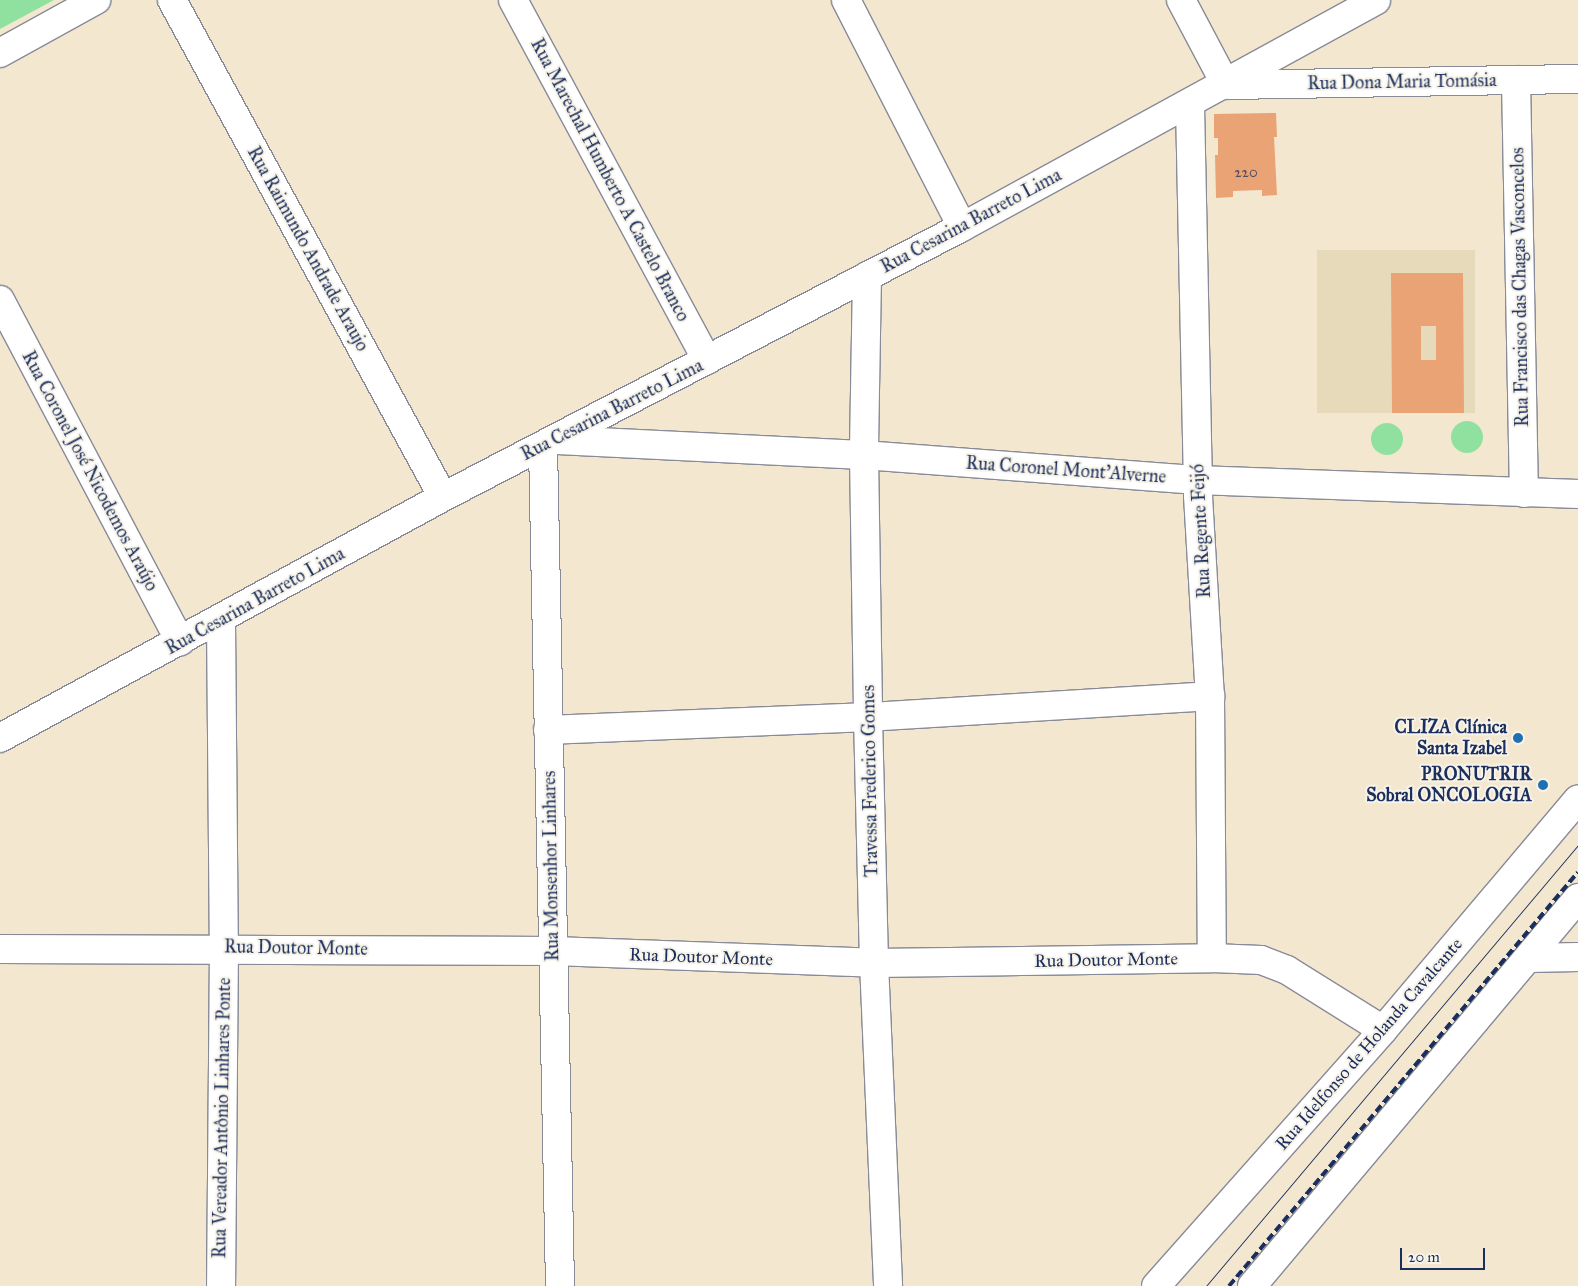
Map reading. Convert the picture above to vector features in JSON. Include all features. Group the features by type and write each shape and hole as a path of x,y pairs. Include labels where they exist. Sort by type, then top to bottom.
{"street":[{"path":"0,53 96,0"},
{"name":"Rua Raimundo Andrade Araujo","path":"172,0 443,498"},
{"name":"Rua Marechal Humberto A Castelo Branco","path":"513,0 707,360"},
{"path":"846,0 962,228"},
{"path":"1181,0 1237,79"},
{"name":"Rua Cesarina Barreto Lima","path":"0,738 220,621 443,498 962,228 1237,79 1376,0"},
{"name":"Rua Dona Maria Tomásia","path":"1237,79 1578,80"},
{"name":"Rua Francisco das Chagas Vasconcelos","path":"1516,80 1524,493"},
{"name":"Rua Regente Feijó","path":"1190,104 1197,480 1210,696 1212,958"},
{"name":"Travessa Frederico Gomes","path":"867,276 864,455 868,717 874,963 888,1286"},
{"name":"Rua Coronel José Nicodemos Araújo","path":"0,300 180,642"},
{"name":"Rua Coronel Mont'Alverne","path":"548,443 864,455 1197,480 1578,494"},
{"name":"Rua Monsenhor Linhares","path":"548,443 548,730 560,1286"},
{"name":"Rua Vereador Antônio Linhares Ponte","path":"220,621 224,948 221,1286"},
{"path":"548,730 868,717 1210,696"},
{"name":"Rua Idelfonso de Holanda Cavalcante","path":"1156,1286 1383,1030 1578,799"},
{"path":"1252,1286 1578,898"},
{"name":"Rua Doutor Monte","path":"0,949 224,948 552,951 874,963 1212,958 1261,960 1287,970 1383,1030"},
{"path":"1528,958 1578,962"}],"shaded area":[{"path":"1317,250 1475,250 1475,413 1317,413"}],"green space":[{"path":"0,0 54,0 0,29"},
{"path":"1467,421 1479,425 1483,437 1479,449 1467,453 1455,449 1451,437 1455,425"},
{"path":"1387,423 1399,427 1403,439 1399,451 1387,455 1375,451 1371,439 1375,427"}],"building":[{"path":"1276,113 1277,137 1274,137 1277,195 1262,196 1262,190 1233,191 1233,197 1216,198 1215,155 1218,155 1218,138 1214,138 1214,114"},
{"path":"1391,273 1463,273 1464,413 1392,413","holes":["1421,326 1436,326 1436,360 1421,360"]}],"tram line":[{"path":"1206,1286 1578,845"}],"railway":[{"path":"1229,1286 1578,872"}],"place":[{"name":"CLIZA Clínica Santa Izabel","path":"1518,738"},
{"name":"PRONUTRIR Sobral ONCOLOGIA","path":"1543,785"}]}
